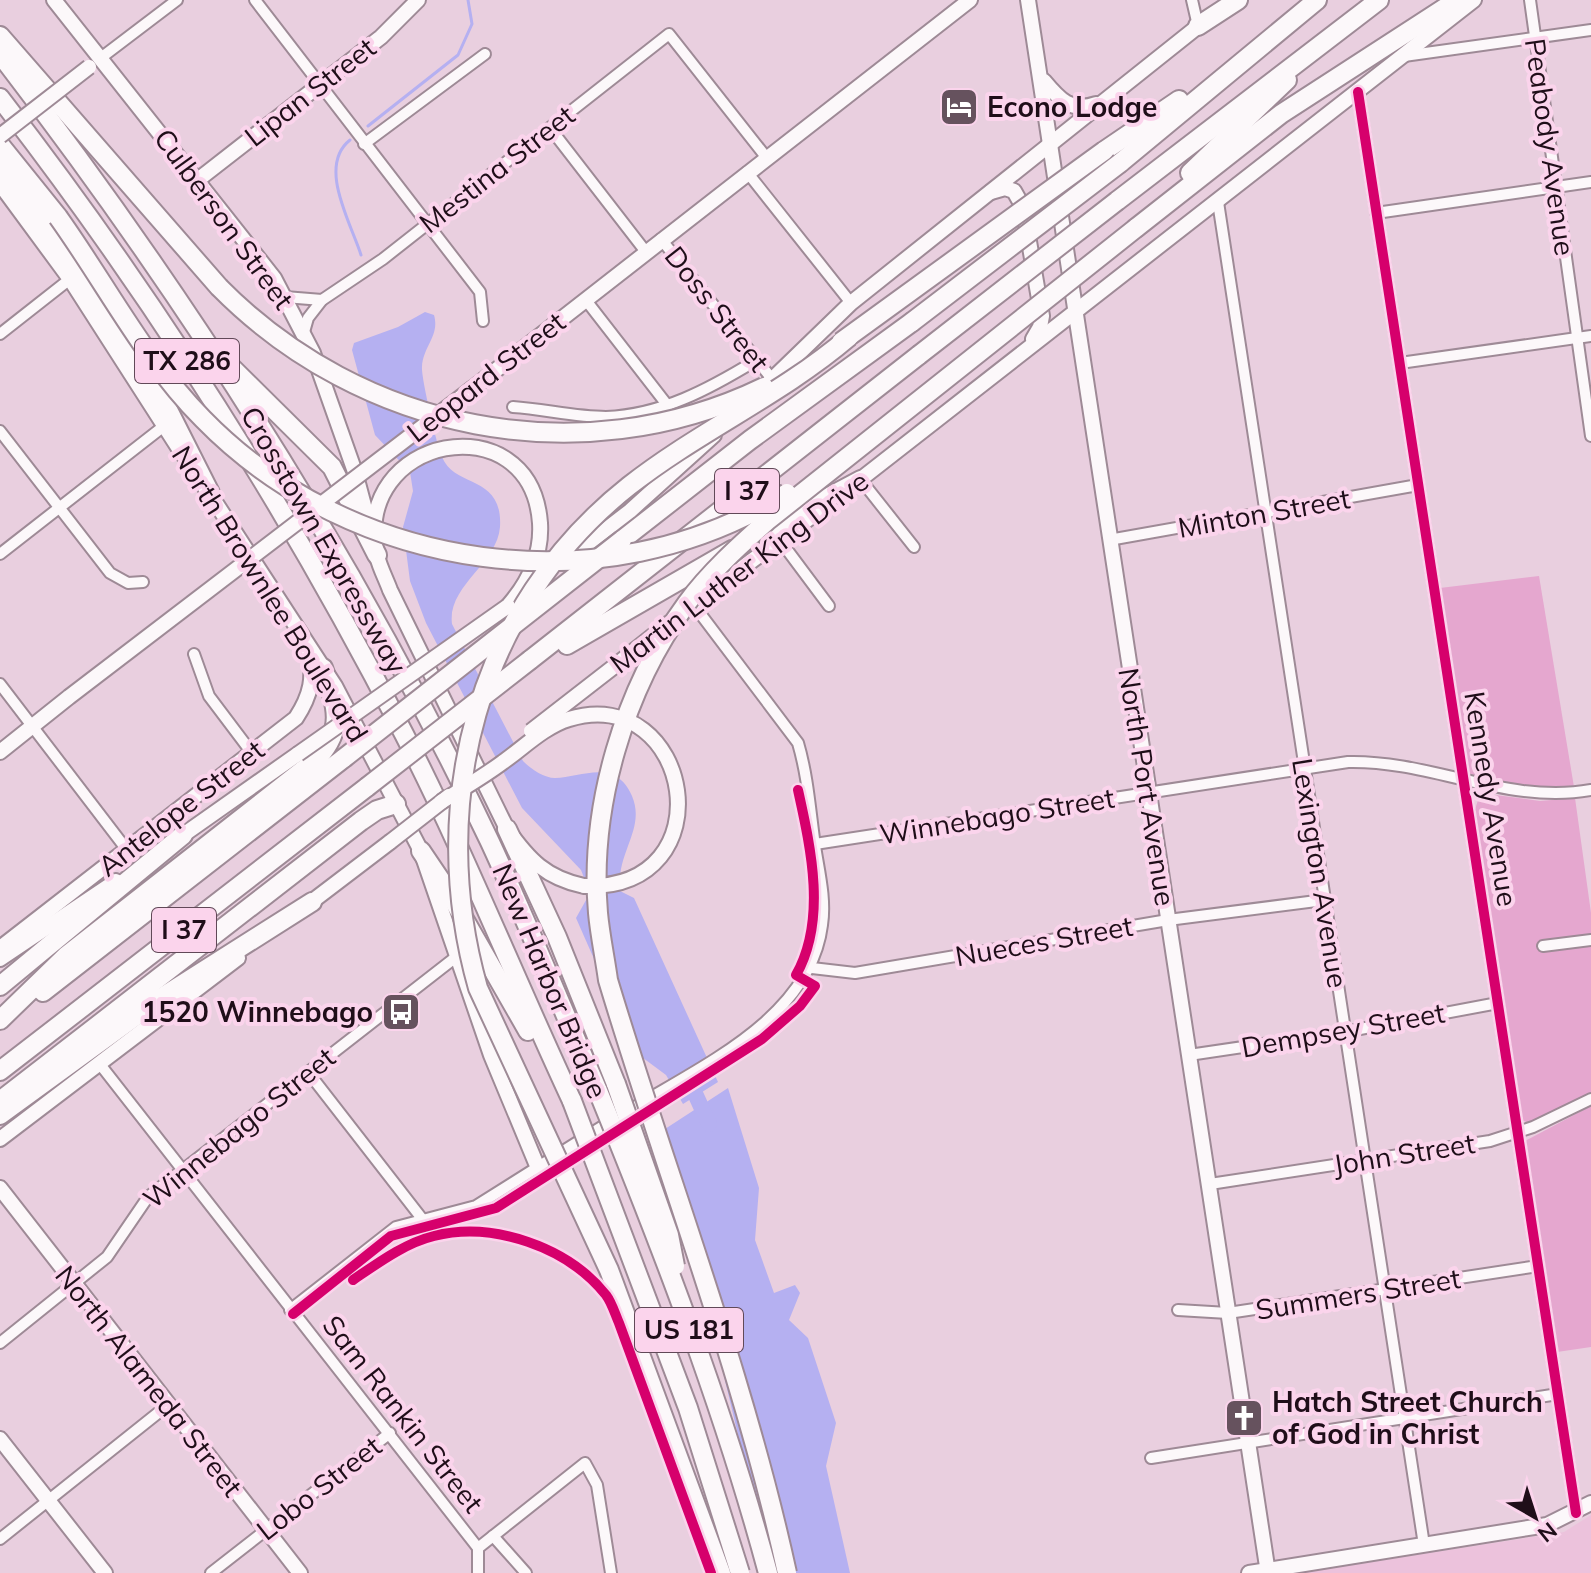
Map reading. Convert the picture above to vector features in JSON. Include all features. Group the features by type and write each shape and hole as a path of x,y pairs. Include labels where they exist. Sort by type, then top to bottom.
{"highway":[{"path":"1198,26 1238,0"},
{"name":"I 37","path":"0,1023 750,440 825,389 1120,163 1257,46 1317,0"},
{"name":"I 37","path":"0,1071 530,660 583,628 919,355 1379,0"},
{"path":"787,1573 774,1514 734,1376 608,980 598,913 598,867 608,781 620,739 653,656 687,603 721,562 767,521 1281,114 1457,0"},
{"path":"1136,228 1339,31"},
{"path":"0,36 219,287 289,349 362,390 458,423 527,432 595,432 697,413 778,380 849,337"},
{"path":"721,1573 609,1270 478,988 465,943 458,883 456,813 465,753 496,659 527,599 563,550 598,513 660,463 793,381 1104,151 1257,46"},
{"name":"Crosstown Expressway","path":"0,54 124,220 200,336 290,476 424,713"},
{"name":"Crosstown Expressway","path":"0,98 85,207 155,308 246,452 404,734"},
{"path":"0,145 58,217 171,382 203,419 247,461 276,482 333,514 374,532 444,552 540,562 590,559 668,545 710,531 766,505 870,439"},
{"path":"0,162 99,297 152,378 210,493"},
{"path":"200,336 332,467 377,555"},
{"path":"583,628 861,480"},
{"path":"0,1023 67,955 317,759 331,744 337,723 323,668"},
{"name":"New Harbor Bridge","path":"424,713 490,843 598,1091 684,1315 753,1518 768,1573"},
{"name":"New Harbor Bridge","path":"404,734 572,1101 688,1408 740,1573"},
{"path":"0,1101 361,821 377,810 396,804"},
{"path":"507,829 557,937 616,1084 669,1235 684,1315"},
{"path":"0,986 183,835"},
{"path":"421,851 448,891 497,979 572,1101"},
{"path":"0,1115 162,997 312,902"}],"main road":[{"name":"Culberson Street","path":"54,0 199,179 285,297 304,332 355,472 377,555"},
{"name":"Lipan Street","path":"199,179 381,37 418,0"},
{"name":"Leopard Street","path":"0,752 970,0"},
{"name":"North Port Avenue","path":"1028,0 1267,1570"},
{"path":"0,959 183,835 508,606 630,511 851,303 1051,140 1231,0"},
{"name":"Martin Luther King Drive","path":"0,1139 390,842 693,604 861,480 1075,309 1218,202 1474,0"},
{"path":"0,136 102,57"},
{"path":"1042,79 1068,105 1086,108 1100,103"},
{"name":"North Brownlee Boulevard","path":"0,184 70,279 323,668 421,851 513,1112 538,1168"},
{"path":"987,194 1005,188 1014,191 1023,207 1042,316 1040,327 1022,351"},
{"path":"441,802 559,723 584,716 603,716 637,728 656,743 674,768 681,805 677,825 661,855 649,868 621,884 584,886 545,873 524,854 507,829 462,731 390,590 377,555 377,508 397,474 423,453 457,445 497,454 522,475 539,513 538,551 525,586 508,606"},
{"name":"Antelope Street","path":"2,942 127,850 296,718 310,697 311,663 305,640"},
{"name":"North Alameda Street","path":"0,1188 300,1573"},
{"path":"0,1439 105,1573"},
{"path":"1249,1573 1547,1525 1591,1503"}],"street":[{"path":"102,57 177,0"},
{"path":"255,0 480,292 483,321"},
{"path":"1192,0 1198,26"},
{"name":"Peabody Avenue","path":"1530,0 1591,436"},
{"path":"1404,56 1591,30"},
{"name":"Mestina Street","path":"304,332 308,318 322,300 426,224 669,34 766,157"},
{"path":"364,144 485,54"},
{"name":"Kennedy Avenue","path":"1358,92 1576,1513"},
{"name":"Doss Street","path":"550,128 646,252"},
{"path":"747,172 851,303"},
{"path":"1376,213 1591,182"},
{"name":"Lexington Avenue","path":"1218,202 1424,1545"},
{"name":"Doss Street","path":"661,239 772,379"},
{"path":"0,334 70,279"},
{"path":"285,297 322,300"},
{"path":"585,299 668,406"},
{"path":"1400,363 1591,336"},
{"path":"513,407 605,417 668,406 755,361"},
{"path":"0,554 164,426"},
{"path":"0,431 110,573 128,583 143,582"},
{"path":"861,480 914,547"},
{"name":"Minton Street","path":"1109,540 1418,485"},
{"path":"779,539 829,606"},
{"path":"290,1310 366,1247 396,1227 476,1206 760,1028 798,989 812,968 822,926 823,902 806,768 798,743 693,604"},
{"path":"194,654 209,696 252,753"},
{"path":"0,684 127,850"},
{"name":"Winnebago Street","path":"815,844 1348,762 1374,761 1463,778"},
{"path":"1463,778 1535,795 1591,790"},
{"name":"Nueces Street","path":"812,968 855,973 1168,920 1324,900"},
{"path":"1543,946 1591,940"},
{"name":"Winnebago Street","path":"0,1343 107,1257 148,1197 456,957"},
{"name":"Dempsey Street","path":"1189,1055 1344,1032 1498,1003"},
{"name":"Sam Rankin Street","path":"99,1063 478,1548 478,1573"},
{"path":"308,1072 423,1220"},
{"name":"John Street","path":"1210,1184 1517,1134 1591,1099"},
{"name":"Summers Street","path":"1178,1310 1228,1313 1538,1266"},
{"path":"1151,1458 1558,1394"},
{"path":"0,1539 168,1405"},
{"name":"Lobo Street","path":"211,1573 390,1433"},
{"path":"478,1548 585,1463 597,1485 611,1573"},
{"path":"493,1536 526,1573"}],"shaded area":[{"path":"425,312 434,315 435,329 423,360 422,373 442,457 457,474 486,490 499,510 497,540 457,598 452,624 523,761 551,778 607,773 625,784 632,796 635,819 622,864 620,891 634,898 718,1082 683,1104 666,1075 635,1052 576,918 590,893 581,870 522,808 426,623 410,581 403,527 413,491 410,472 375,435 352,350 354,343 398,327"},
{"path":"1539,576 1574,787 1535,789 1471,776 1468,772 1440,588"},
{"path":"1488,794 1540,801 1575,798 1591,913 1591,1093 1528,1123 1522,1120 1474,813 1478,800"},
{"path":"728,1088 759,1188 755,1240 774,1293 795,1285 800,1293 789,1320 808,1338 836,1423 826,1466 850,1573 771,1573 665,1129"},
{"path":"1591,1106 1591,1347 1557,1352 1525,1141"},
{"path":"1591,1515 1591,1573 1299,1573 1564,1532"}],"waterway":[{"path":"368,126 458,55 472,24 468,0"},
{"path":"350,140 336,164 336,179 361,255"},
{"path":"687,1076 709,1124"}],"cycle path":[{"path":"1358,92 1576,1513"},
{"path":"293,1314 391,1236 496,1208 762,1039 800,1006 815,986 796,975 806,954 814,908 808,836 798,790"},
{"path":"353,1280 413,1243 457,1232 504,1235 528,1242 571,1263 590,1278 606,1295 613,1309 711,1573"}],"place":[{"name":"Econo Lodge","path":"959,107"},
{"name":"1520 Winnebago","path":"401,1012"},
{"name":"Hatch Street Church of God in Christ","path":"1244,1418"}]}
